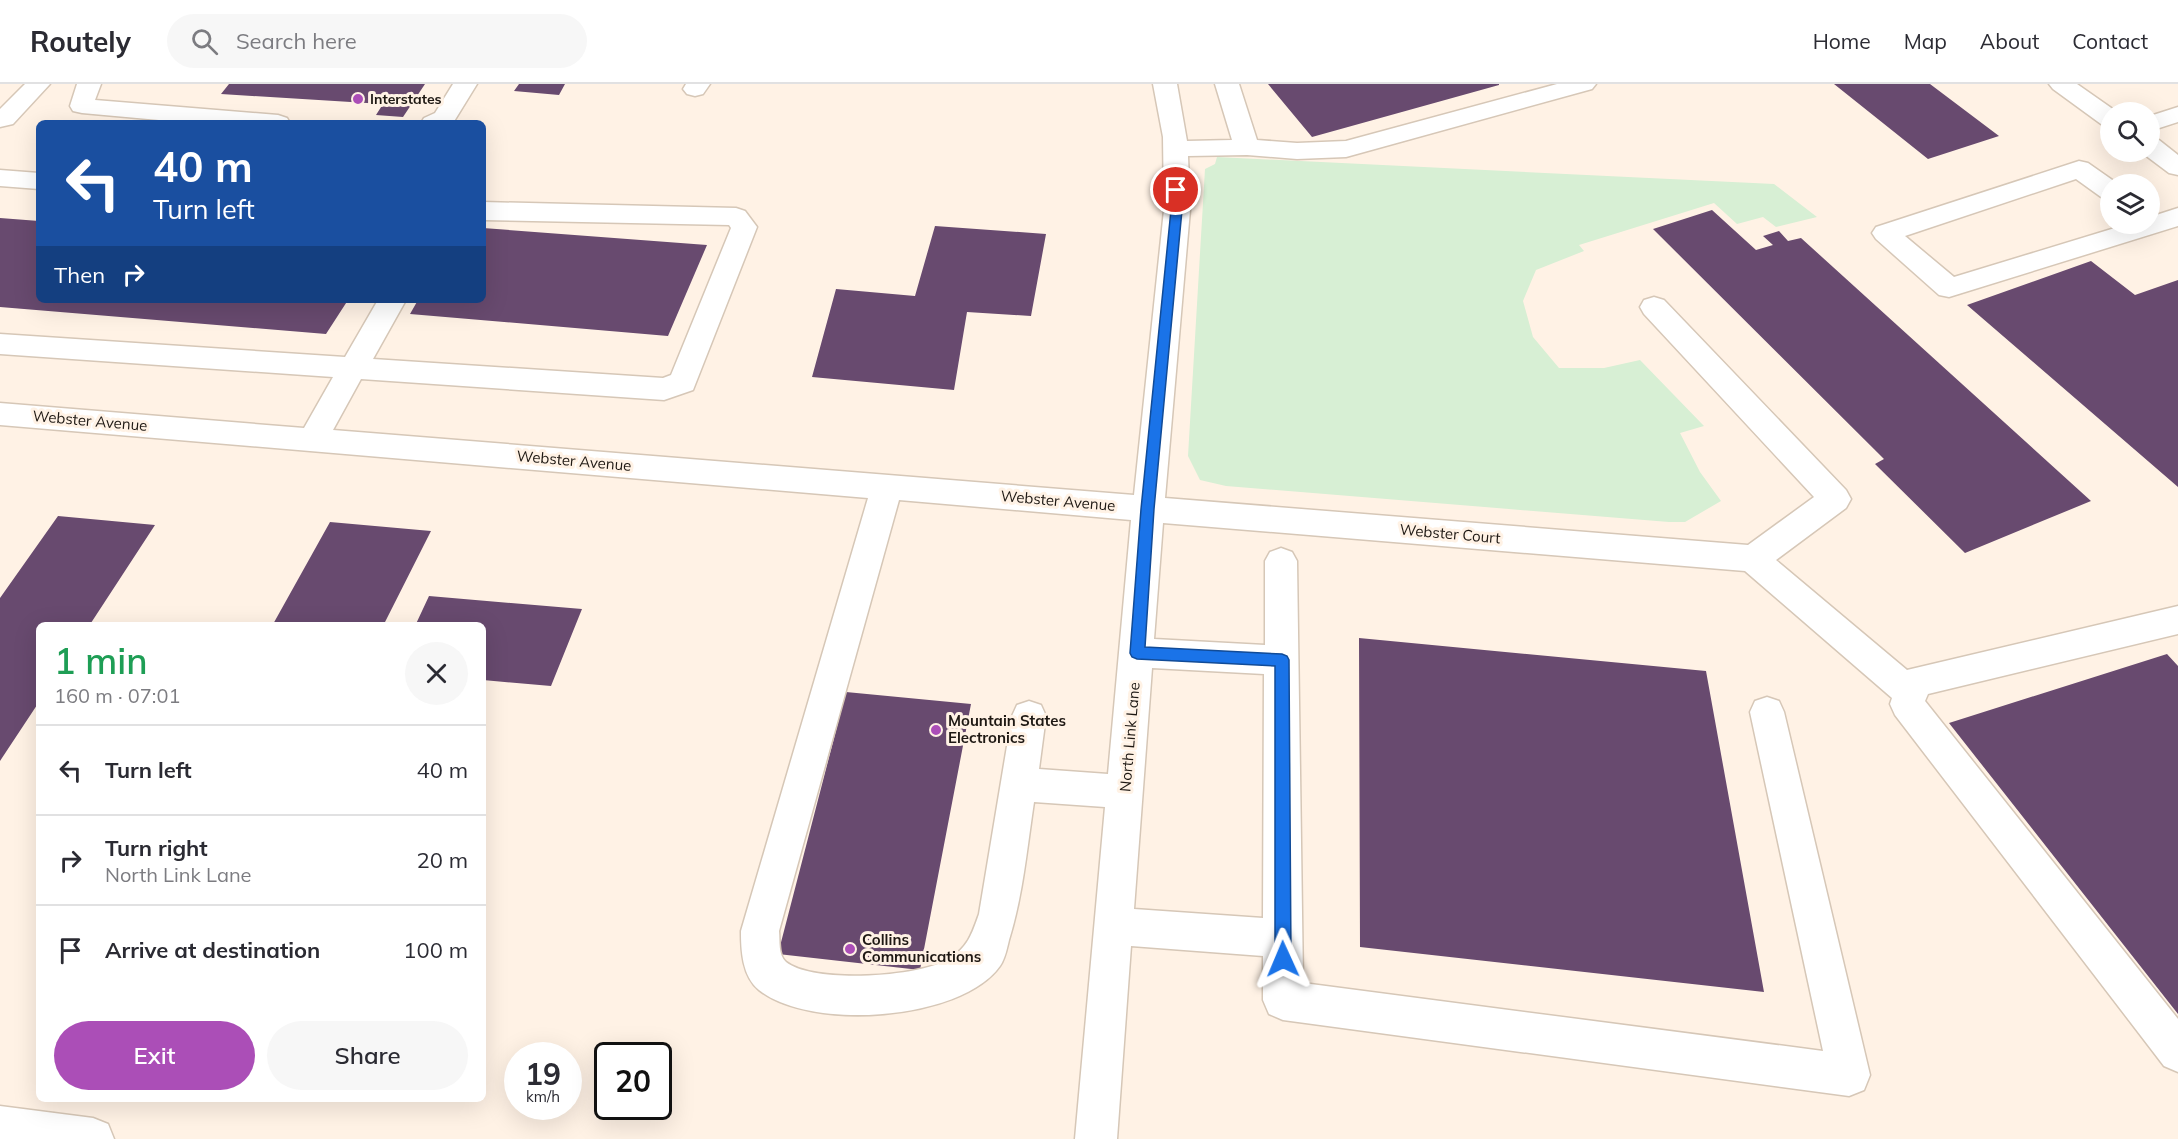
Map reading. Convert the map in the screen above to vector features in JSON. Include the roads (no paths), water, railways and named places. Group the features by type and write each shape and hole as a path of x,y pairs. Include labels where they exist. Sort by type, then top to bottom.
{"street":[{"path":"0,119 4,119 38,84"},
{"path":"89,84 86,87 82,106 243,120"},
{"path":"440,120 444,118 465,84"},
{"name":"North Link Lane","path":"1096,1139 1148,509 1177,210 1175,149 1165,84"},
{"path":"1227,84 1247,147"},
{"path":"1175,149 1247,147 1297,151 1346,149 1584,84"},
{"path":"2061,84 2100,112"},
{"path":"2160,120 2178,114"},
{"path":"2160,153 2178,166"},
{"path":"2100,184 2079,169 1885,233 1949,288 2117,234"},
{"path":"0,178 36,181"},
{"path":"0,344 664,389 683,382 744,227 736,217 486,211"},
{"path":"312,440 390,303"},
{"path":"1654,307 1835,499 1753,559 1910,693"},
{"name":"Webster Avenue","path":"0,414 1148,509"},
{"path":"887,487 760,931 761,958 771,975 790,986 846,997 901,993 959,976 986,952 998,914 1029,716"},
{"name":"Webster Court","path":"1148,509 1753,559"},
{"path":"1281,561 1283,1000 1849,1075 1767,712"},
{"path":"2178,620 1914,682 1907,704 2178,1052"},
{"path":"1137,653 1282,660"},
{"path":"1019,784 1126,792"},
{"path":"1114,926 1282,938"},
{"path":"0,1127 93,1139"}],"place":[{"name":"Interstates","path":"358,99"},
{"name":"Mountain States Electronics","path":"936,730"},
{"name":"Collins Communications","path":"850,949"}]}
